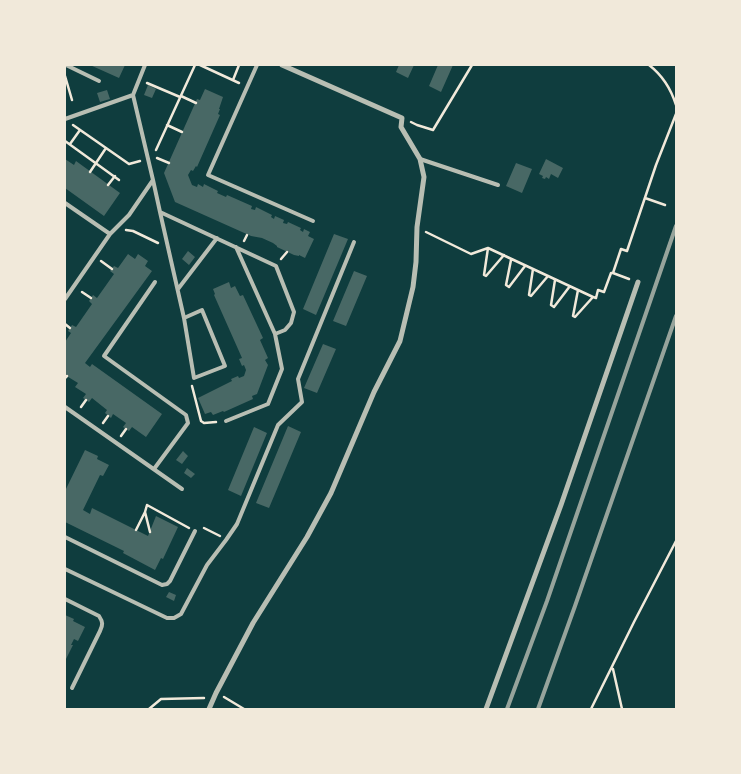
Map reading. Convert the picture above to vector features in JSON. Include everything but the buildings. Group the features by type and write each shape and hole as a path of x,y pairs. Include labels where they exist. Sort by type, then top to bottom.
{"street":[{"path":"210,709 215,695 254,623 307,537 331,493 374,392 400,341 413,286 416,262 417,227 424,177 420,159 402,127 402,118 282,65"},
{"path":"486,709 561,505 638,282"}],"lane":[{"path":"66,65 99,81"},
{"path":"145,65 133,95 178,289 194,378 225,366 202,310 184,318"},
{"path":"257,65 208,175 313,221"},
{"path":"65,119 133,95"},
{"path":"420,159 498,185"},
{"path":"65,299 110,234 129,215 153,180"},
{"path":"65,203 110,234"},
{"path":"160,212 276,266 294,312 292,323 285,330 275,334"},
{"path":"178,289 217,238"},
{"path":"65,568 167,618 174,618 181,614 207,565 237,524 278,425 302,402 298,379 354,242"},
{"path":"226,421 268,404 282,369 275,334 236,247"},
{"path":"154,469 188,423 186,415 104,356 155,282"},
{"path":"65,407 182,489"},
{"path":"65,537 162,585 170,581 195,531"},
{"path":"65,599 99,616 103,624 72,688"}],"path":[{"path":"200,65 247,86"},
{"path":"233,80 239,65"},
{"path":"402,118 417,126 433,130 472,65"},
{"path":"649,65 658,72 667,85 676,105"},
{"path":"65,76 72,100"},
{"path":"146,83 196,102"},
{"path":"578,290 573,316 575,317 593,297 596,298 598,290 604,292 621,249 627,251 676,114"},
{"path":"167,125 182,132"},
{"path":"672,128 676,129"},
{"path":"70,144 80,130"},
{"path":"65,140 119,180"},
{"path":"90,172 106,148"},
{"path":"154,156 169,163"},
{"path":"108,185 115,176"},
{"path":"645,198 665,205"},
{"path":"417,227 471,254 488,248 593,297"},
{"path":"120,232 126,230 133,231 159,243"},
{"path":"488,248 484,275 486,276 504,255"},
{"path":"511,259 506,285 509,287 526,266"},
{"path":"100,260 112,269"},
{"path":"533,269 529,295 531,296 548,276"},
{"path":"613,273 638,282"},
{"path":"556,280 551,305 554,307 570,286"},
{"path":"79,290 91,298"},
{"path":"65,324 70,328"},
{"path":"194,378 191,383 201,421 204,423 226,421"},
{"path":"81,408 86,400"},
{"path":"103,423 108,416"},
{"path":"121,436 126,428"},
{"path":"136,530 147,506 195,531"},
{"path":"145,512 150,532"},
{"path":"591,709 676,541"},
{"path":"612,667 622,709"},
{"path":"149,709 161,699 215,695 244,709"}],"railway":[{"path":"507,709 547,601 676,226"},
{"path":"538,709 676,316"}]}
